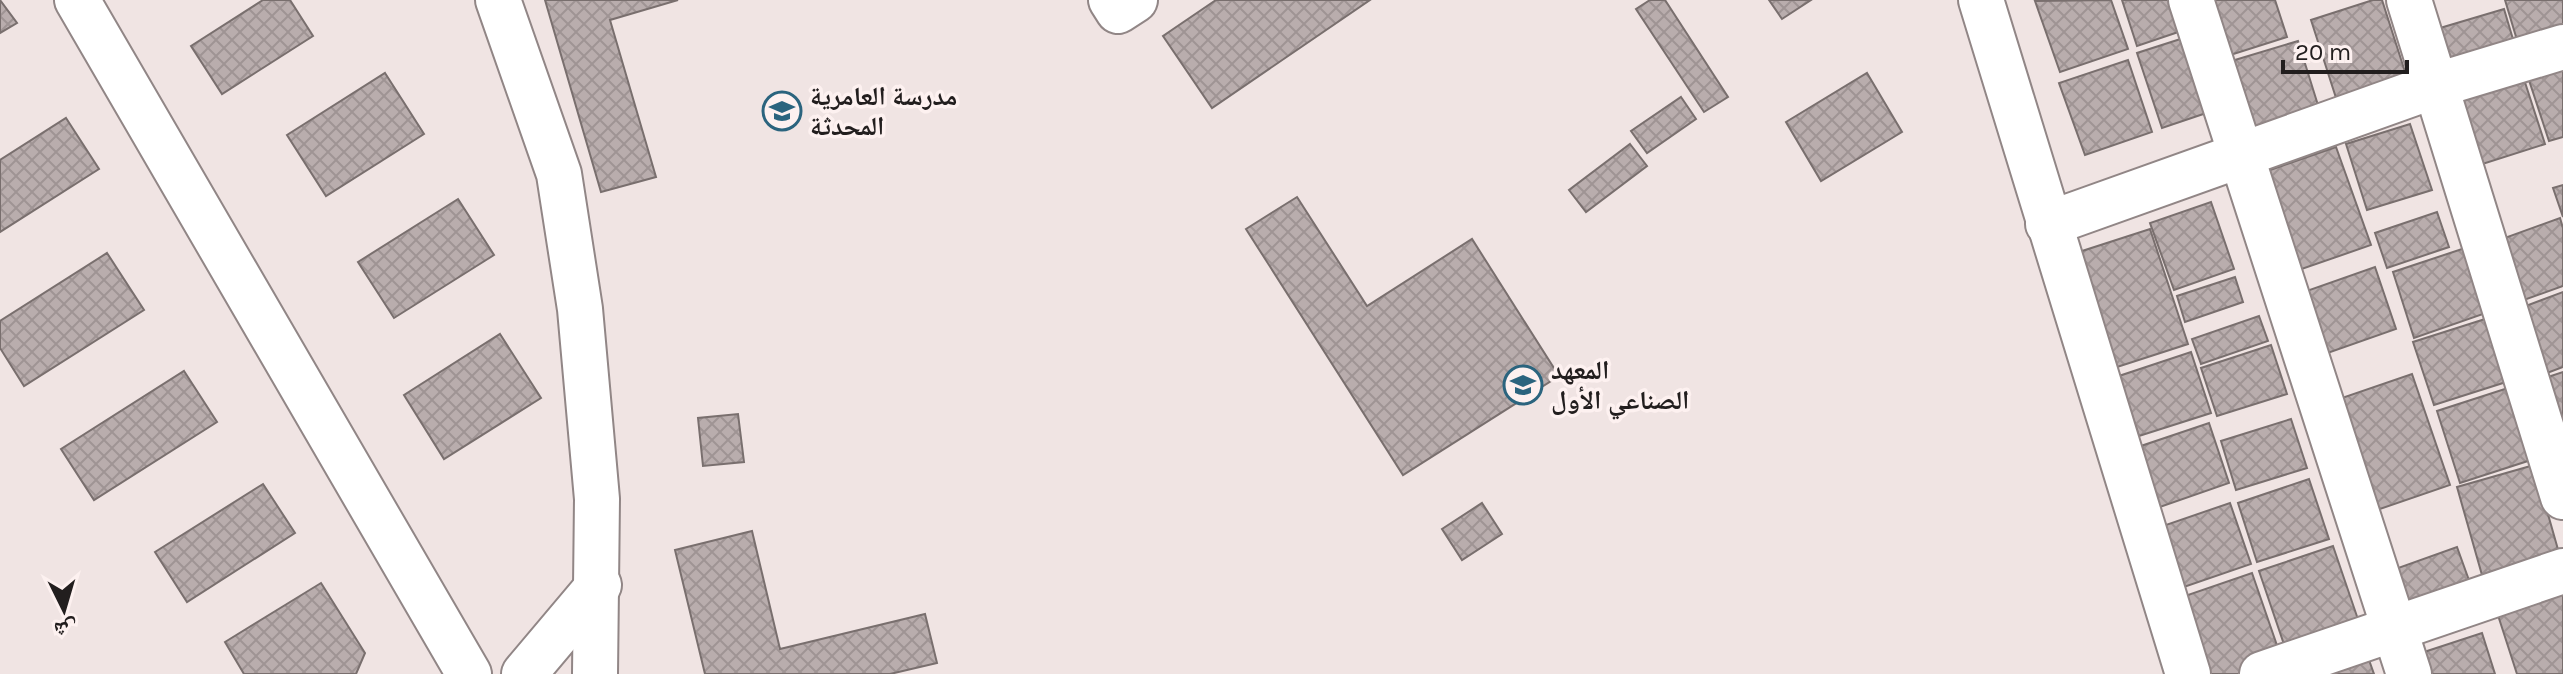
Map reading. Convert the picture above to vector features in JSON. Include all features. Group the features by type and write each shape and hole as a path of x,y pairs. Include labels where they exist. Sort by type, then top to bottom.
{"street":[{"path":"77,0 469,674"},
{"path":"498,0 559,174 580,309 597,499 599,585 595,674"},
{"path":"1111,0 1118,11 1135,0"},
{"path":"1981,0 2188,674"},
{"path":"2191,0 2409,674"},
{"path":"2409,0 2563,497"},
{"path":"2048,224 2437,85 2563,47"},
{"path":"2262,674 2563,571"},
{"path":"524,674 599,585"}],"building":[{"path":"0,0 17,23 0,33"},
{"path":"263,0 290,0 313,36 222,94 191,46"},
{"path":"545,0 678,0 610,20 656,177 601,192"},
{"path":"1216,0 1370,0 1212,108 1163,36"},
{"path":"1650,0 1665,0 1728,97 1704,112 1636,9"},
{"path":"1769,0 1811,0 1782,19"},
{"path":"2111,0 2128,49 2060,72 2035,1"},
{"path":"2122,0 2188,0 2196,26 2137,46"},
{"path":"2206,0 2275,0 2287,37 2224,57"},
{"path":"2373,0 2382,0 2407,78 2337,101 2311,20"},
{"path":"2505,0 2563,0 2563,37 2520,50"},
{"path":"2504,9 2515,46 2441,68 2430,31"},
{"path":"2196,34 2221,108 2162,128 2137,53"},
{"path":"2298,41 2322,118 2248,140 2225,63"},
{"path":"2563,53 2563,137 2549,141 2524,65"},
{"path":"2128,60 2152,132 2085,155 2059,83"},
{"path":"2520,67 2545,144 2473,167 2449,90"},
{"path":"385,73 424,134 326,196 287,135"},
{"path":"1867,73 1902,132 1821,181 1786,122"},
{"path":"1681,97 1696,119 1647,153 1631,131"},
{"path":"66,118 99,169 0,232 0,160"},
{"path":"2410,124 2432,190 2367,210 2346,144"},
{"path":"1630,144 1647,166 1586,212 1569,190"},
{"path":"2336,147 2371,245 2290,273 2256,175"},
{"path":"2563,185 2563,217 2553,188"},
{"path":"1297,197 1367,306 1472,239 1559,376 1403,475 1246,229"},
{"path":"458,199 494,255 394,318 358,262"},
{"path":"2211,202 2234,269 2174,290 2150,223"},
{"path":"2437,212 2449,247 2387,268 2375,233"},
{"path":"2560,218 2563,228 2563,286 2521,301 2499,240"},
{"path":"2150,229 2188,344 2114,368 2076,253"},
{"path":"2465,248 2486,313 2414,338 2393,272"},
{"path":"107,253 144,310 24,386 0,348 0,321"},
{"path":"2375,267 2396,329 2319,356 2298,294"},
{"path":"2235,277 2243,302 2185,322 2177,296"},
{"path":"2563,292 2563,367 2539,376 2515,310"},
{"path":"2259,316 2268,341 2201,364 2192,339"},
{"path":"2485,319 2506,382 2434,405 2413,342"},
{"path":"500,334 541,398 444,459 404,395"},
{"path":"2271,345 2287,394 2217,416 2201,368"},
{"path":"2191,352 2211,413 2139,436 2119,376"},
{"path":"184,371 217,422 94,500 61,449"},
{"path":"2563,372 2563,440 2539,380"},
{"path":"2412,374 2450,485 2371,512 2333,401"},
{"path":"2511,387 2534,459 2460,483 2437,411"},
{"path":"738,414 744,462 703,466 698,418"},
{"path":"2291,419 2307,468 2236,490 2221,441"},
{"path":"2209,423 2229,483 2157,508 2138,447"},
{"path":"2534,465 2559,553 2482,575 2457,487"},
{"path":"2309,479 2329,539 2257,562 2238,503"},
{"path":"263,484 295,533 187,602 155,552"},
{"path":"1482,503 1502,534 1462,560 1442,529"},
{"path":"2230,503 2251,564 2178,589 2157,528"},
{"path":"752,531 780,649 925,614 937,663 890,674 705,674 675,550"},
{"path":"2333,546 2363,634 2289,659 2259,571"},
{"path":"2457,547 2475,597 2401,622 2384,573"},
{"path":"2252,573 2282,660 2242,674 2205,674 2179,598"},
{"path":"2563,580 2563,674 2517,674 2494,603"},
{"path":"321,583 365,653 356,674 244,674 225,642"},
{"path":"2482,633 2495,674 2415,674 2409,657"},
{"path":"2364,646 2374,674 2297,674"}],"place":[{"name":"مدرسة العامرية المحدثة","path":"782,111"},
{"name":"المعهد الصناعي الأول","path":"1523,385"}]}
